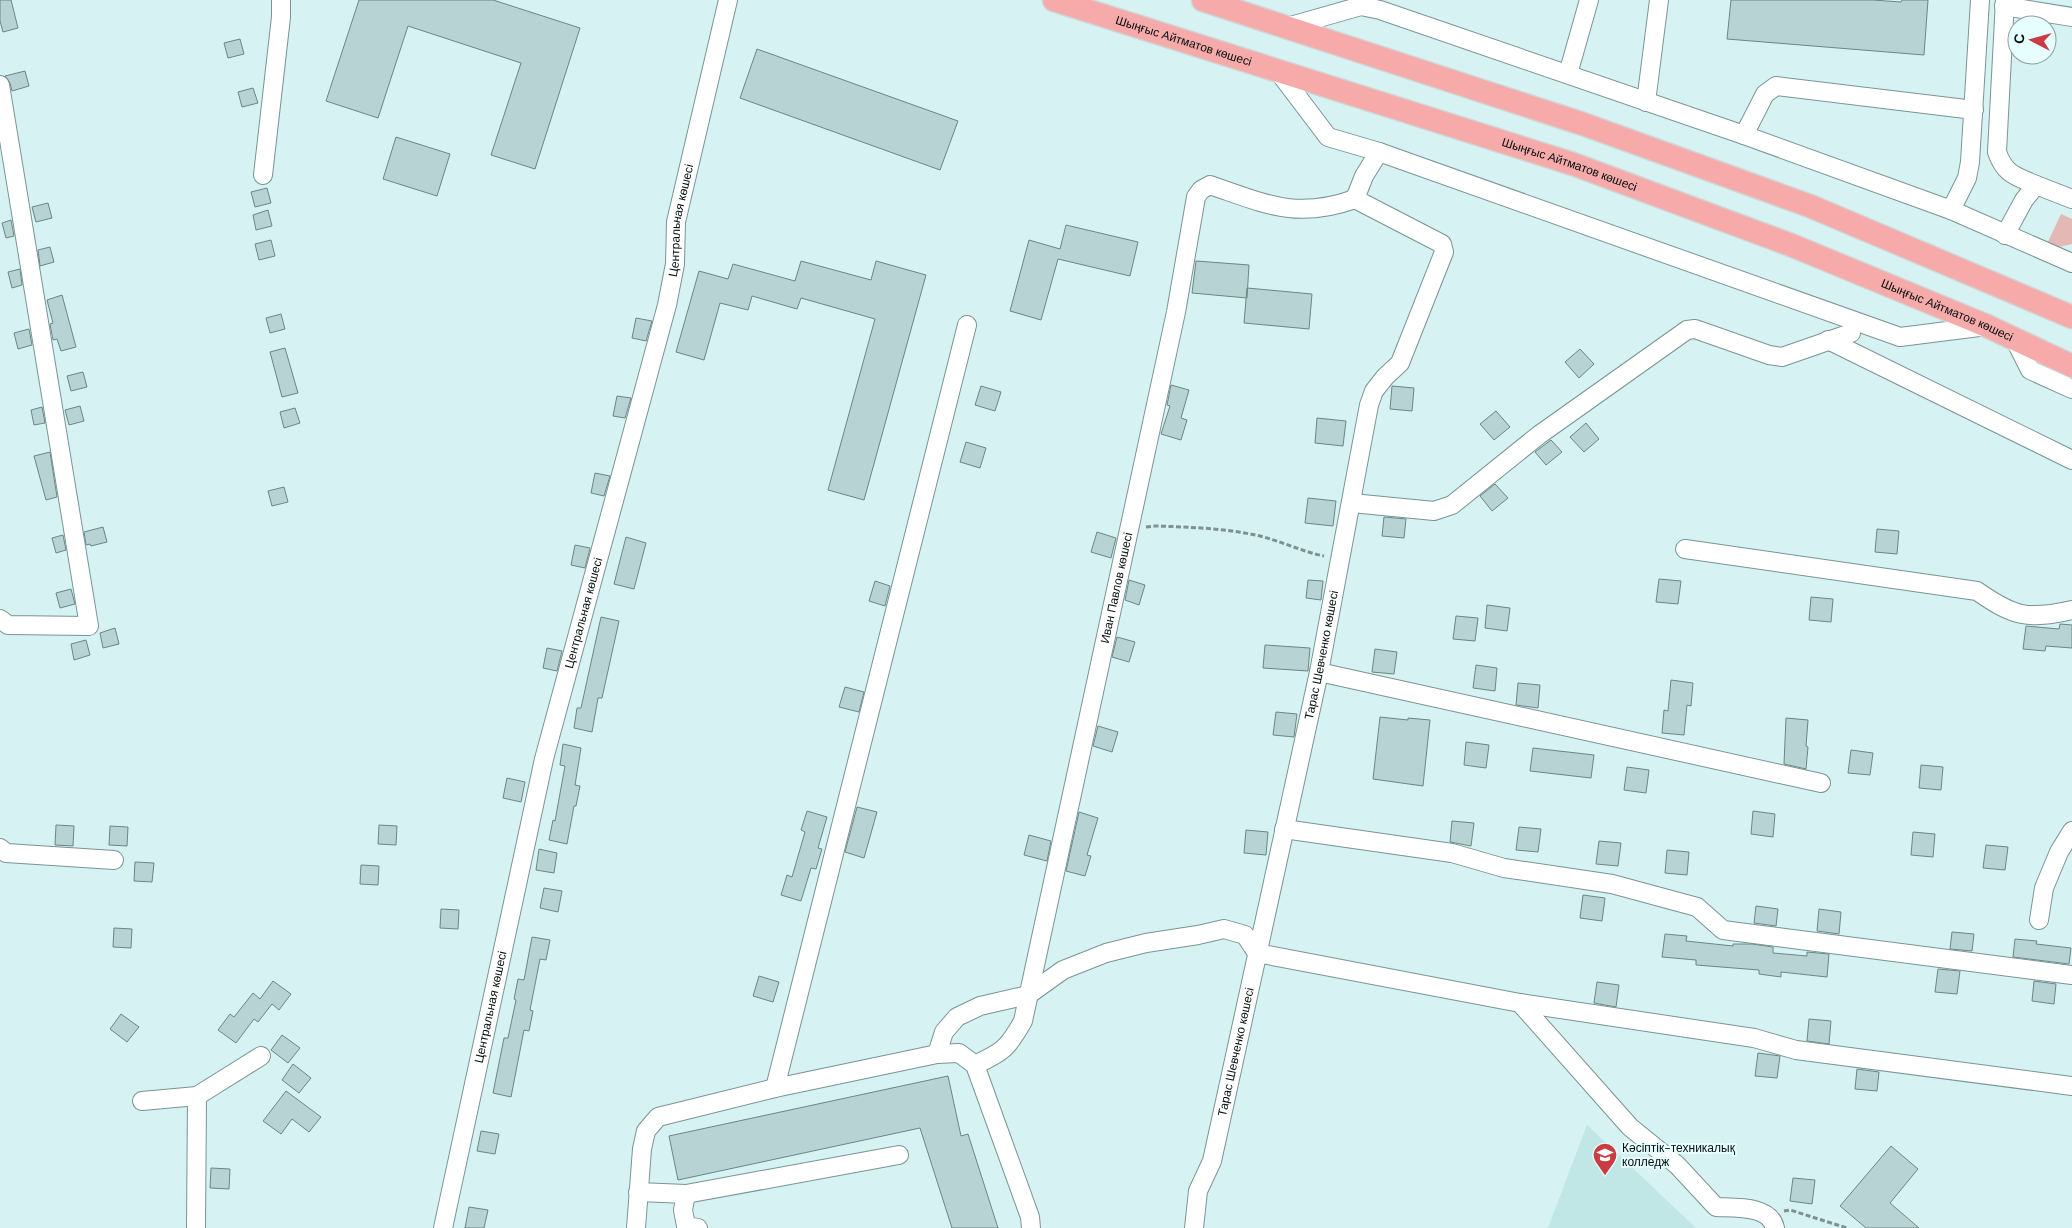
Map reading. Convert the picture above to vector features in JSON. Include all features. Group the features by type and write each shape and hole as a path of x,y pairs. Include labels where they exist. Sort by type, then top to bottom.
{"main road":[{"name":"Шыңғыс Айтматов көшесі","path":"1054,0 1573,164 1791,245 1987,326 2072,366"},
{"path":"1204,0 1584,124 1801,203 2072,317"}],"street":[{"path":"263,175 281,17 281,0"},
{"name":"Центральная көшесі","path":"444,1228 544,759 667,305 675,264 676,222 728,0"},
{"path":"1568,74 1589,0"},
{"path":"1646,102 1659,0"},
{"path":"1951,210 1967,178 1974,110 1980,0"},
{"path":"2072,17 2005,3 1997,152 2002,165 2009,173 2072,199"},
{"path":"1287,27 1361,6 1381,5 1568,74 1951,210 2072,263"},
{"path":"1278,71 1328,137 1379,152 1900,337 1987,326"},
{"path":"0,85 89,626 8,625 0,619"},
{"path":"1744,135 1765,94 1776,86 1974,110"},
{"path":"1355,199 1364,176 1379,152"},
{"name":"Иван Павлов көшесі","path":"975,1065 994,1057 1010,1044 1024,1021 1028,995 1176,312 1196,197 1201,190 1210,185 1273,207 1309,210 1332,207 1355,199"},
{"path":"2005,235 2024,200 2036,185"},
{"name":"Тарас Шевченко көшесі","path":"1194,1228 1198,1191 1212,1161 1318,672 1370,404 1374,391 1400,363 1444,252 1442,244 1355,199"},
{"path":"775,1088 967,325"},
{"path":"1352,504 1434,511 1452,505 1540,435 1687,330 1695,329 1769,355 1782,357 1851,333"},
{"path":"2014,338 2030,370 2072,389"},
{"path":"1828,340 2072,460"},
{"path":"1685,549 1977,592 2000,608 2024,616 2046,616 2072,610"},
{"path":"1318,672 1821,783"},
{"path":"1284,829 1452,853 1504,868 1612,884 1697,907 1722,930 2072,975"},
{"path":"2039,920 2044,888 2059,852 2072,831"},
{"path":"0,848 6,853 114,860"},
{"path":"937,1054 944,1032 957,1017 980,1006 1028,995 1063,970 1106,954 1146,943 1224,929 1245,935 1257,953 1520,1003 1754,1038 1796,1050 2072,1086"},
{"path":"1520,1003 1630,1127 1678,1165 1716,1207 1749,1209 1764,1213 1774,1222 1775,1228"},
{"path":"636,1228 642,1149 646,1131 658,1117 775,1088 937,1054 959,1054 975,1065 1030,1217 1031,1228"},
{"path":"142,1101 197,1096 261,1056"},
{"path":"196,1228 197,1096"},
{"path":"638,1192 686,1194 899,1155"},
{"path":"686,1194 683,1210 686,1226 698,1228"}],"path":[{"path":"1129,530 1155,526 1206,528 1252,534 1304,552 1340,560"},
{"path":"1764,1213 1790,1210 1847,1228"}],"shaded area":[{"path":"2061,214 2072,219 2072,244 2054,248 2046,246"},
{"name":"Кәсіптік-техникалық колледж","path":"1587,1125 1696,1228 1548,1228"}],"building":[{"path":"0,0 11,0 18,28 3,32 0,21"},
{"path":"359,0 493,0 580,28 535,169 491,155 521,63 408,26 378,118 326,101"},
{"path":"1731,0 1873,0 1901,2 1902,0 1928,0 1924,55 1727,39"},
{"path":"240,39 244,54 228,58 224,43"},
{"path":"757,49 958,121 940,170 740,98"},
{"path":"25,71 29,86 12,91 10,83 5,76"},
{"path":"253,88 258,103 242,107 238,92"},
{"path":"396,137 450,154 437,196 383,179"},
{"path":"267,188 271,203 255,207 251,192"},
{"path":"48,203 52,218 36,222 32,207"},
{"path":"268,210 272,226 256,230 253,215"},
{"path":"11,220 14,236 6,238 2,223"},
{"path":"1066,225 1138,242 1130,276 1058,259 1041,320 1010,311 1029,240 1060,249"},
{"path":"271,240 275,256 259,260 255,244"},
{"path":"50,247 54,262 40,266 38,250"},
{"path":"801,261 871,280 876,261 926,275 864,500 828,490 875,319 801,298 797,309 752,296 748,310 720,303 704,360 676,352 699,271 728,279 733,264 795,281"},
{"path":"1196,261 1249,265 1247,298 1192,293"},
{"path":"20,269 22,285 12,288 8,272"},
{"path":"1247,288 1312,294 1309,329 1244,323"},
{"path":"62,295 76,347 61,351 57,339 53,340 50,324 53,323 47,300"},
{"path":"281,314 285,329 270,333 266,318"},
{"path":"636,318 652,321 646,341 632,338"},
{"path":"29,329 32,345 18,349 14,333"},
{"path":"285,348 298,393 282,397 270,352"},
{"path":"1580,349 1594,364 1579,378 1565,362"},
{"path":"83,372 87,387 71,391 67,376"},
{"path":"1171,385 1189,390 1181,418 1187,420 1181,440 1161,434 1170,406 1167,405"},
{"path":"981,386 1001,392 995,411 975,405"},
{"path":"1392,386 1414,388 1412,411 1390,409"},
{"path":"617,396 631,398 625,418 613,416"},
{"path":"80,406 84,421 69,425 65,410"},
{"path":"42,407 45,423 34,425 31,410"},
{"path":"295,408 300,423 284,428 280,412"},
{"path":"1496,411 1510,427 1494,440 1480,424"},
{"path":"1317,418 1346,421 1343,446 1315,443"},
{"path":"1586,423 1599,439 1584,452 1570,437"},
{"path":"1551,440 1562,452 1546,465 1535,452"},
{"path":"966,442 986,448 980,468 960,462"},
{"path":"50,452 57,497 46,500 34,456"},
{"path":"595,473 610,476 604,496 591,493"},
{"path":"1495,484 1508,498 1492,511 1480,496"},
{"path":"284,487 288,502 272,506 268,491"},
{"path":"1308,498 1336,501 1333,526 1305,523"},
{"path":"1384,517 1406,519 1404,538 1382,536"},
{"path":"103,527 107,542 91,546 90,544 86,545 84,532"},
{"path":"1877,529 1899,531 1897,554 1875,552"},
{"path":"1097,532 1116,538 1111,558 1091,552"},
{"path":"63,535 66,550 56,553 52,538"},
{"path":"626,537 646,543 634,589 614,584"},
{"path":"575,545 590,548 585,568 571,565"},
{"path":"1659,579 1681,581 1678,604 1656,602"},
{"path":"1129,580 1145,585 1139,605 1125,600"},
{"path":"1308,580 1323,581 1321,600 1306,598"},
{"path":"875,581 890,586 885,606 869,601"},
{"path":"71,589 75,604 60,608 56,593"},
{"path":"1811,597 1833,599 1831,622 1809,620"},
{"path":"1487,605 1510,608 1507,631 1485,628"},
{"path":"1456,616 1478,618 1475,641 1453,639"},
{"path":"601,617 619,621 602,698 598,698 592,732 574,728 577,708 581,708"},
{"path":"2060,624 2072,625 2072,648 2046,646 2045,651 2023,649 2026,626 2059,629"},
{"path":"115,628 119,644 103,648 100,633"},
{"path":"1117,637 1135,642 1129,662 1112,657"},
{"path":"86,640 90,655 74,660 71,644"},
{"path":"1265,645 1310,648 1308,671 1263,668"},
{"path":"547,648 562,651 557,671 543,668"},
{"path":"1375,649 1397,652 1394,674 1372,672"},
{"path":"1476,665 1497,668 1495,691 1473,688"},
{"path":"1671,680 1693,683 1691,706 1687,705 1684,735 1662,733 1664,710 1668,711"},
{"path":"1518,683 1540,685 1538,708 1516,705"},
{"path":"845,687 864,692 859,712 839,707"},
{"path":"1276,712 1297,714 1294,737 1273,735"},
{"path":"1380,717 1430,720 1423,786 1373,779"},
{"path":"1786,718 1808,720 1806,769 1784,764"},
{"path":"1098,726 1118,732 1112,752 1093,746"},
{"path":"1466,742 1489,745 1486,768 1464,765"},
{"path":"563,744 581,748 575,785 580,786 567,844 549,840 553,820 555,821 565,766 560,765"},
{"path":"1533,748 1594,755 1591,778 1530,771"},
{"path":"1851,750 1873,753 1870,775 1848,773"},
{"path":"1921,765 1943,767 1941,790 1919,788"},
{"path":"1627,767 1649,770 1646,793 1624,790"},
{"path":"507,778 525,782 521,802 503,798"},
{"path":"857,807 877,812 864,858 845,852"},
{"path":"807,811 827,817 818,848 822,849 816,869 811,868 801,901 781,895 787,875 792,877 805,832 801,830"},
{"path":"1753,811 1775,814 1773,837 1751,834"},
{"path":"1079,812 1098,818 1087,855 1091,856 1085,876 1066,871"},
{"path":"1452,821 1474,823 1471,846 1450,842"},
{"path":"56,825 74,826 73,846 55,845"},
{"path":"379,825 397,826 396,845 378,844"},
{"path":"110,826 128,827 127,846 109,845"},
{"path":"1519,827 1541,829 1538,852 1516,850"},
{"path":"1246,830 1268,832 1266,855 1244,853"},
{"path":"1913,832 1935,834 1933,857 1911,855"},
{"path":"1029,835 1051,841 1047,861 1024,855"},
{"path":"1599,841 1621,843 1618,866 1596,864"},
{"path":"1986,845 2008,847 2005,870 1983,868"},
{"path":"539,849 557,853 554,873 536,870"},
{"path":"1667,850 1689,852 1687,875 1665,873"},
{"path":"135,862 154,863 152,882 134,881"},
{"path":"361,865 379,866 378,885 360,884"},
{"path":"544,888 562,891 558,912 540,908"},
{"path":"1583,895 1605,898 1602,921 1580,918"},
{"path":"1756,906 1778,909 1776,926 1754,923"},
{"path":"441,909 459,910 458,929 440,928"},
{"path":"1819,909 1841,912 1839,934 1817,931"},
{"path":"114,928 132,929 131,948 113,947"},
{"path":"1952,932 1974,934 1972,951 1950,949"},
{"path":"1665,934 1687,936 1686,941 1733,946 1733,944 1752,944 1773,947 1773,953 1807,956 1807,952 1829,954 1827,977 1781,972 1781,977 1759,974 1759,970 1696,965 1696,960 1662,957"},
{"path":"532,937 550,940 546,960 540,959 530,1010 533,1011 529,1031 524,1030 511,1097 493,1093 504,1038 508,1038 516,1000 514,999 518,979 524,980"},
{"path":"2015,939 2037,941 2036,944 2071,948 2069,964 2013,957"},
{"path":"1938,969 1960,971 1957,994 1935,992"},
{"path":"759,976 779,982 773,1002 753,996"},
{"path":"273,981 291,994 279,1010 272,1004 258,1022 254,1019 236,1043 218,1030 230,1014 234,1017 253,993 260,999"},
{"path":"2034,981 2056,984 2054,1004 2032,1001"},
{"path":"1597,982 1619,985 1616,1007 1594,1003"},
{"path":"121,1014 139,1027 127,1042 110,1029"},
{"path":"1809,1019 1831,1021 1829,1044 1807,1041"},
{"path":"282,1035 300,1048 288,1063 271,1050"},
{"path":"1758,1053 1780,1056 1777,1078 1755,1076"},
{"path":"293,1064 311,1078 299,1093 282,1080"},
{"path":"1857,1069 1879,1072 1877,1091 1855,1089"},
{"path":"948,1076 961,1136 968,1134 998,1228 952,1228 920,1128 678,1180 669,1136"},
{"path":"286,1091 321,1117 309,1132 292,1119 281,1134 263,1121"},
{"path":"481,1131 499,1134 495,1154 477,1151"},
{"path":"1891,1146 1918,1169 1890,1203 1919,1228 1866,1228 1840,1206"},
{"path":"211,1168 230,1169 229,1189 210,1188"},
{"path":"1793,1178 1815,1180 1812,1204 1790,1201"},
{"path":"469,1207 488,1210 484,1228 465,1228"}],"place":[{"name":"Кәсіптік-техникалық колледж","path":"1605,1176"}]}
